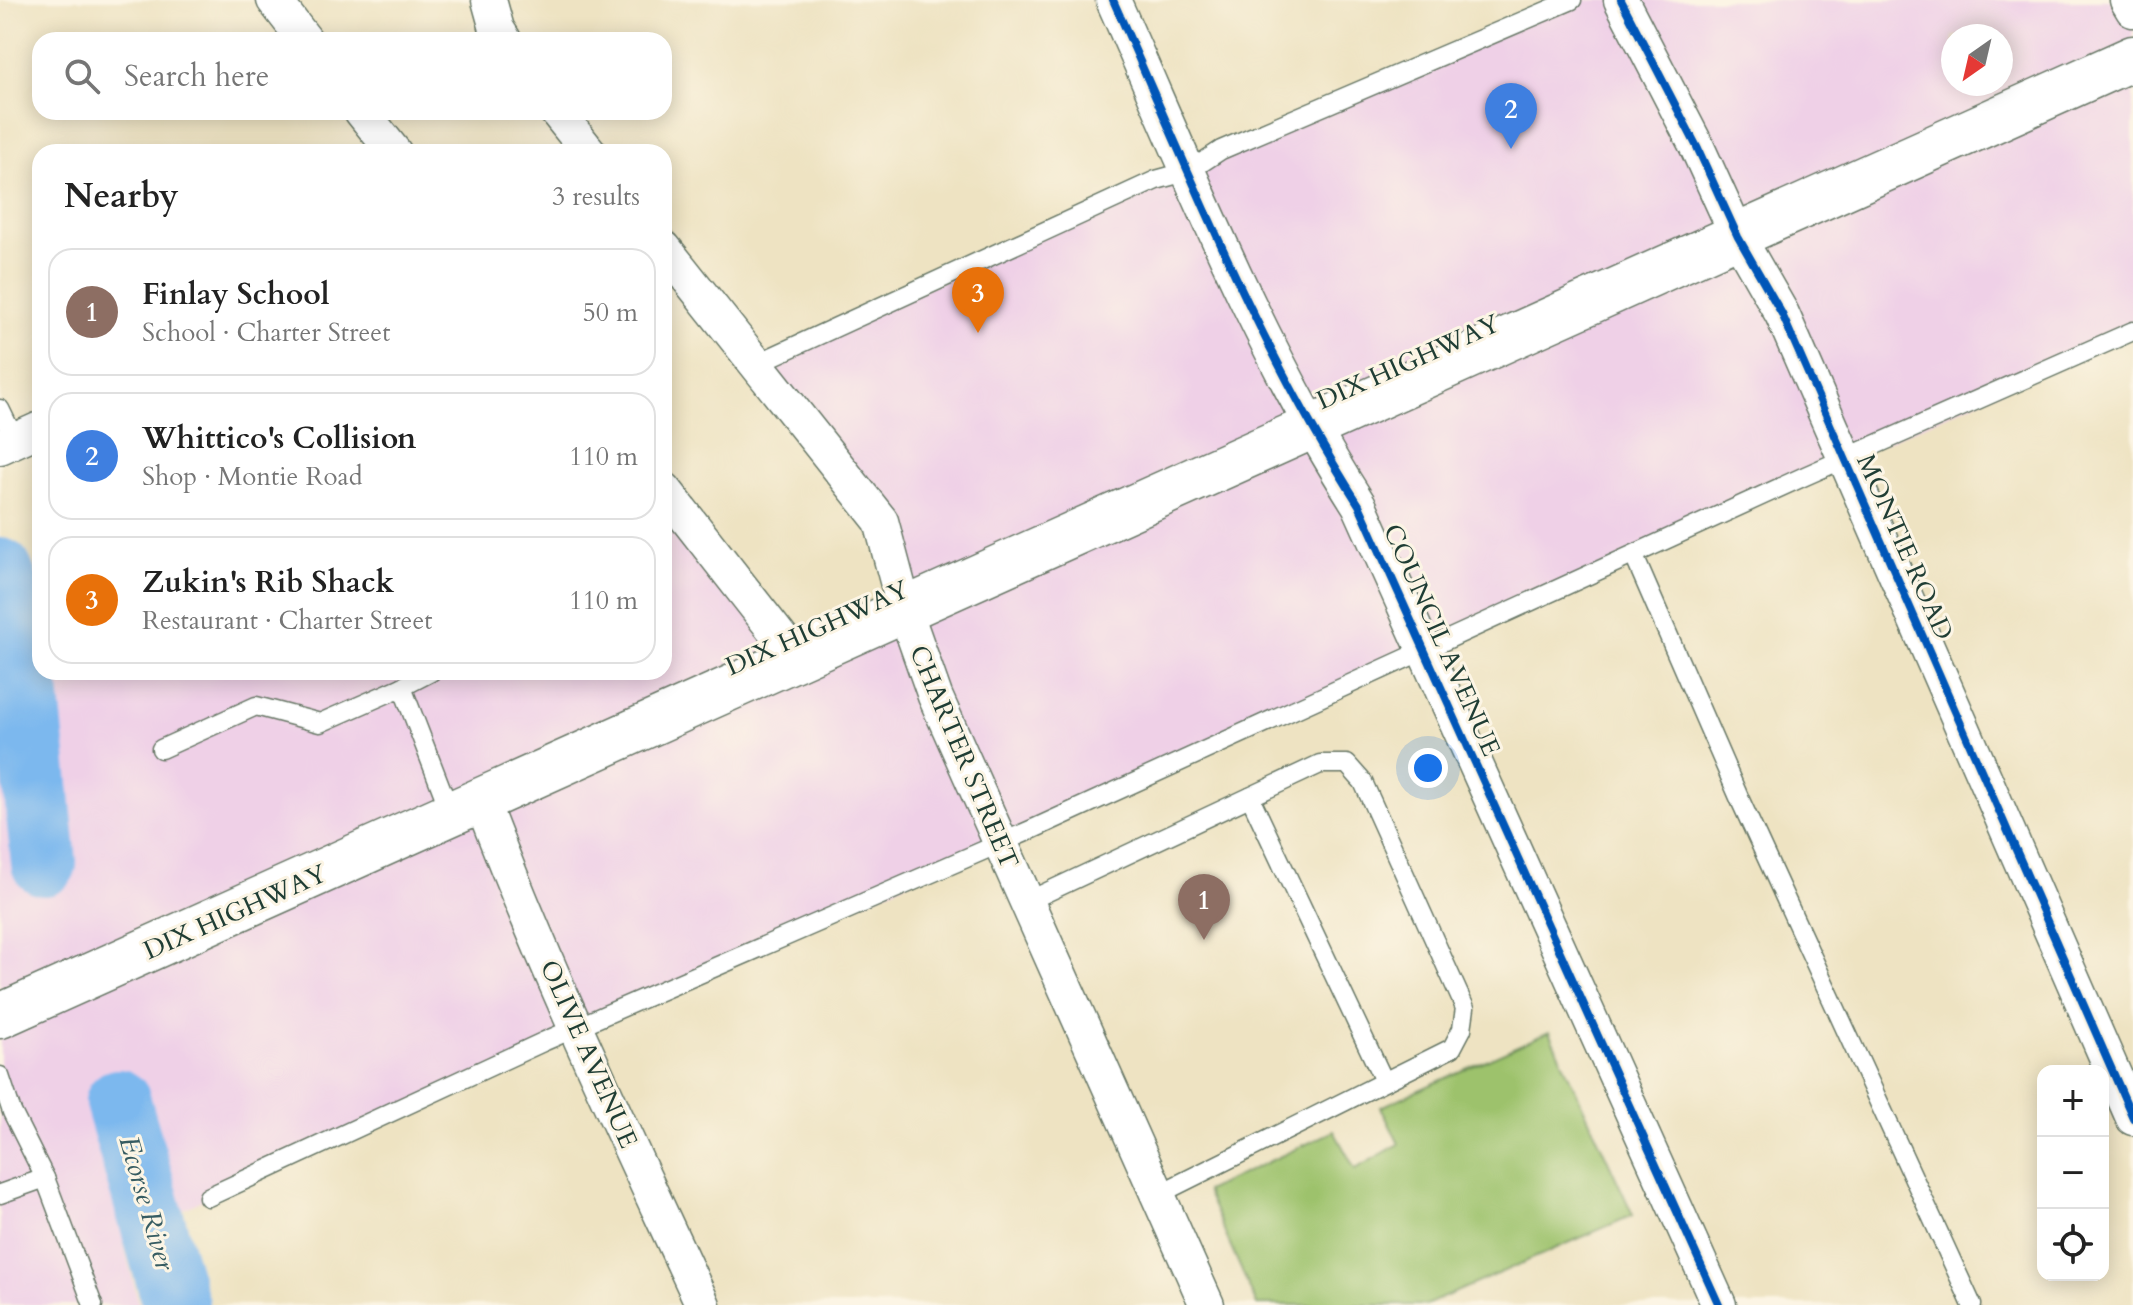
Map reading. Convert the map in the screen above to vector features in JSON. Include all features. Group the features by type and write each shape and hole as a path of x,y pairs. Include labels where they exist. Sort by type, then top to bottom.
{"main road":[{"name":"DIX HIGHWAY","path":"0,1016 2133,58"}],"street":[{"path":"274,0 299,32"},
{"path":"489,0 501,32"},
{"name":"COUNCIL AVENUE","path":"1113,0 1309,427 1359,505 1719,1305"},
{"name":"MONTIE ROAD","path":"1621,0 1697,147 1738,237 1777,305 2133,1118"},
{"path":"2127,0 2133,10"},
{"path":"368,120 388,144"},
{"path":"563,120 583,144"},
{"name":"CHARTER STREET","path":"672,258 881,521 905,611 935,696 1207,1305"},
{"path":"672,499 797,659"},
{"name":"OLIVE AVENUE","path":"466,807 576,1028 703,1305"}],"lane":[{"path":"756,364 1156,180 1189,171 1221,150 1572,0"},
{"path":"208,1197 576,1028 1000,843 2133,331"},
{"path":"0,409 18,439"},
{"path":"1634,556 1741,802 1972,1305"},
{"path":"161,749 256,706 320,723 416,680"},
{"path":"402,687 466,807"},
{"path":"1026,902 1320,764 1347,764 1363,782 1465,1008 1462,1029 1452,1048 1157,1195"},
{"path":"1250,797 1384,1081"},
{"path":"0,1076 12,1112 45,1178 93,1305"},
{"path":"0,1194 45,1178"}],"shaded area":[{"path":"1572,0 2133,0 2133,331 208,1197 123,1241 139,1305 0,1305 0,571 19,620 26,684 35,680 672,680 672,501 798,659 904,611 881,521 756,364"}],"green space":[{"path":"1549,1032 1633,1215 1426,1305 1257,1305 1206,1191 1334,1131 1355,1169 1399,1144 1381,1107"}],"waterway":[{"name":"Ecorse River","path":"0,571 19,620 44,863"},
{"name":"Ecorse River","path":"118,1102 176,1305"}],"cycle path":[{"path":"1113,0 1257,321 1359,505 1719,1305"},
{"path":"1621,0 1697,147 1738,237 1782,314 2133,1118"}],"place":[{"name":"Whittico's Collision","path":"1511,149"},
{"name":"Zukin's Rib Shack","path":"978,333"},
{"name":"Finlay School","path":"1204,940"}]}
